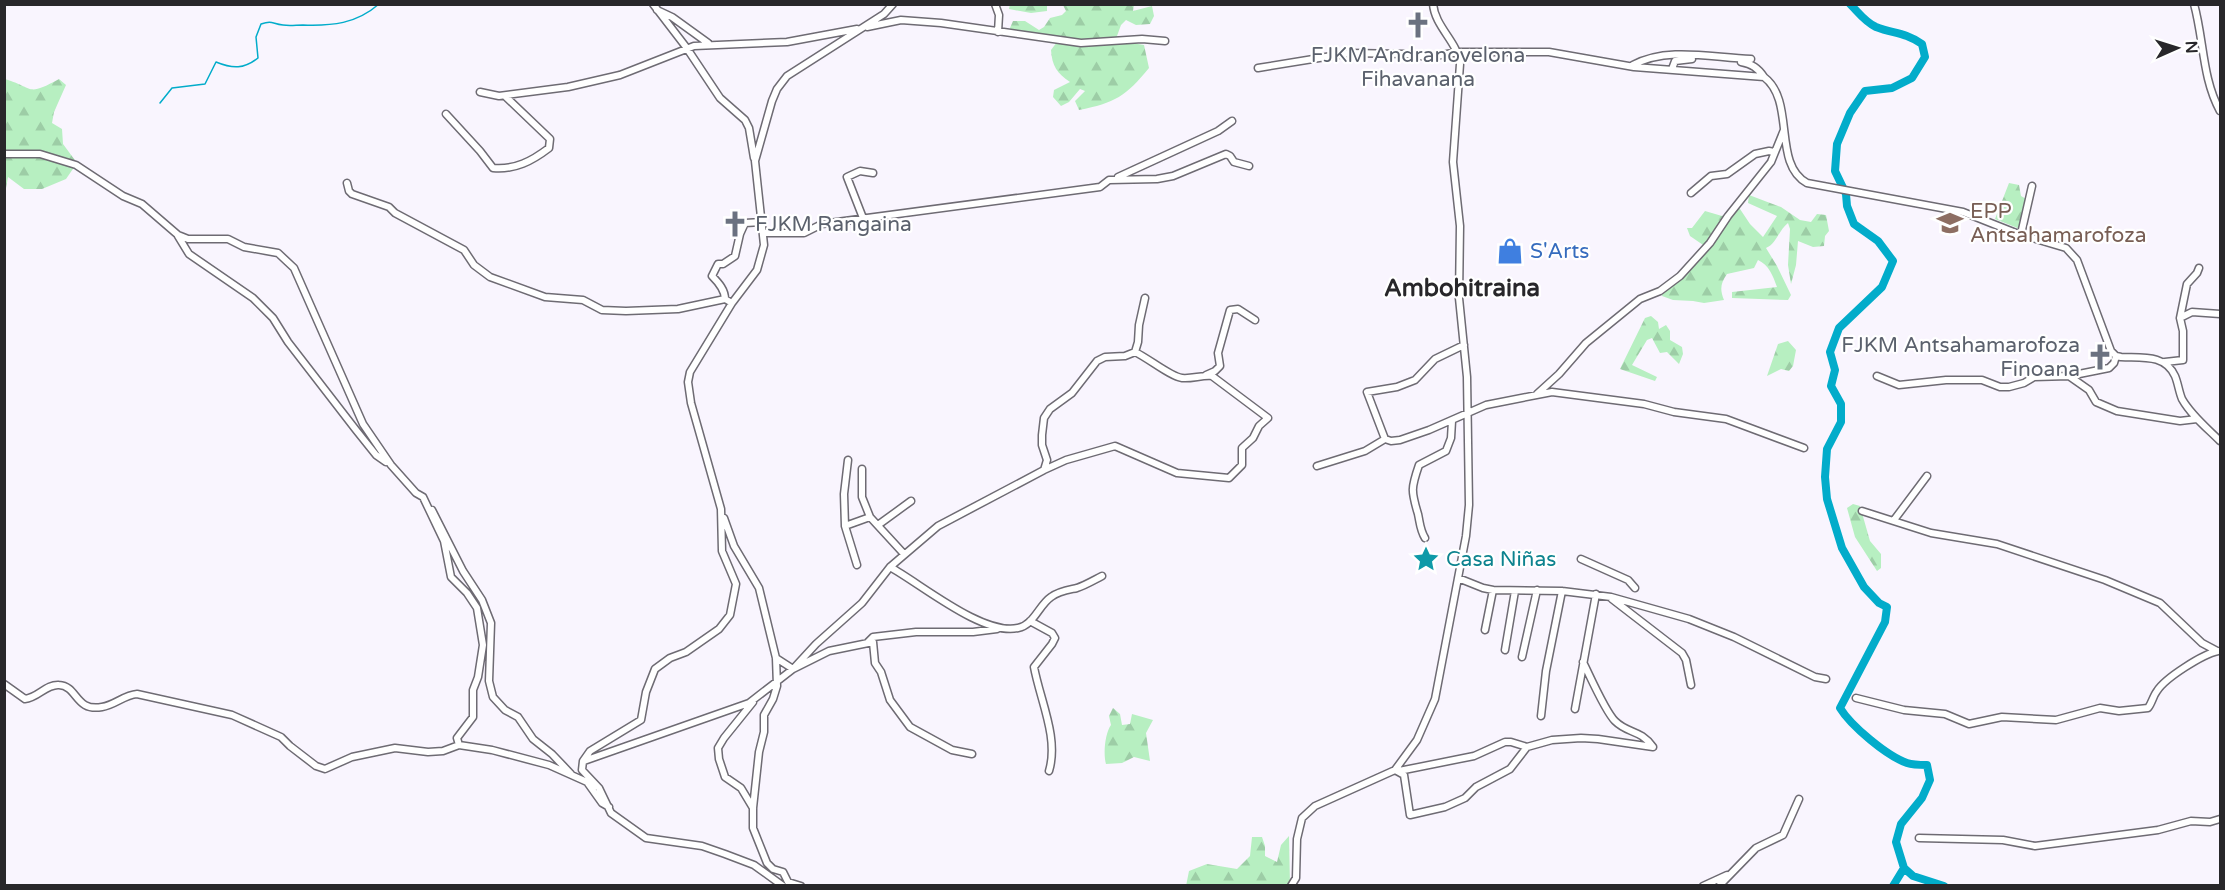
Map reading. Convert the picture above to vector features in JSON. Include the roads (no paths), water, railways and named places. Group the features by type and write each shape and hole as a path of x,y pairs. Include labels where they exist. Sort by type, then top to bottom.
{"street":[{"path":"755,161 777,89 787,76 884,14 893,4"},
{"path":"995,4 999,15 998,32"},
{"path":"1397,771 1417,740 1435,699 1467,536 1469,505 1467,377 1459,298 1460,226 1454,162 1460,64 1459,52 1444,32 1433,4"},
{"path":"2194,4 2199,21 2207,75 2220,111"},
{"path":"655,7 709,44"},
{"path":"655,7 686,47 720,98 745,120 749,128 755,161 764,245 757,270 729,301 695,362 688,382 721,508 734,546 761,594 776,658 777,681 773,699 764,715 764,732 753,808 753,828 767,863 783,872 788,882 801,885"},
{"path":"480,92 505,96 568,87 620,75 686,47 709,44 787,42 828,36 901,20 941,23 1081,43 1142,39 1165,41"},
{"path":"1258,68 1350,53 1429,57 1459,52 1549,52 1632,66 1764,77"},
{"path":"1632,66 1647,60 1677,55 1751,59"},
{"path":"1672,69 1675,61 1688,59 1739,61 1750,63 1759,69 1773,86 1779,101 1790,160 1795,173 1807,183 1964,212 2066,248 2077,260 2093,308 2111,351 2116,356 2153,358 2165,362 2183,360 2183,331 2180,318 2187,284 2199,268"},
{"path":"446,114 493,168 505,169 521,165 536,159 549,148 550,139 505,96"},
{"path":"1115,179 1218,131 1232,121"},
{"path":"1536,395 1559,374 1586,343 1640,300 1660,291 1680,276 1710,243 1770,162 1784,129"},
{"path":"1691,193 1711,176 1727,174 1755,154 1774,152"},
{"path":"5,153 40,154 76,165 123,196 142,204 178,235 189,254 253,298 273,318 288,342 376,455 391,465"},
{"path":"763,233 804,232 822,224 1101,187 1109,180 1115,179 1157,179 1173,176 1226,154 1234,162 1249,166"},
{"path":"864,218 847,177 860,171 873,173"},
{"path":"347,183 352,194 389,207 394,213 464,250 474,265 490,277 545,297 584,300 602,310 626,311 678,309 729,301"},
{"path":"2021,234 2032,186"},
{"path":"729,301 719,283 712,276 714,269 718,264 723,264 735,256 745,223 762,222"},
{"path":"178,235 195,240 228,239 244,247 278,253 294,268 363,424 391,465 416,493 423,497 438,519 463,571 482,600 491,623 489,681 493,697 505,710 518,717 533,740 566,767 572,776"},
{"path":"1135,352 1145,298"},
{"path":"1205,375 1220,366 1218,353 1230,310 1238,309 1255,320"},
{"path":"2180,318 2192,312 2220,314"},
{"path":"1385,439 1367,392 1397,387 1415,380 1435,359 1464,345"},
{"path":"793,669 816,644 862,603 890,567 938,526 1066,460 1115,446 1177,473 1229,478 1242,465 1242,448 1268,418 1212,375 1174,377 1135,352"},
{"path":"1044,470 1047,460 1042,445 1043,427 1044,418 1050,409 1072,393 1097,361 1105,357 1125,356 1135,352"},
{"path":"1877,376 1899,385 1946,380 1974,380 2009,387 2024,383 2034,377 2069,376 2109,368 2116,356"},
{"path":"2165,362 2173,373 2182,399 2220,441"},
{"path":"2069,376 2089,390 2096,402 2117,411 2180,421 2198,419"},
{"path":"1317,466 1365,451 1385,439 1400,440 1452,421 1486,405 1552,392 1644,404 1674,412 1726,419 1804,448"},
{"path":"1425,538 1420,529 1419,517 1412,498 1413,484 1419,465 1443,453 1449,447 1452,421"},
{"path":"848,460 844,494 844,526 857,565"},
{"path":"862,469 862,497 870,517 904,554"},
{"path":"1894,520 1927,476"},
{"path":"423,497 444,541 451,577 467,593 477,608 482,632 483,645 478,677 472,690 473,717 457,738 459,745"},
{"path":"878,525 911,501"},
{"path":"721,508 722,551 736,584 730,615 719,629 686,652 670,658 655,669 646,692 641,720 590,751 583,761 582,771 599,788 611,813 646,838 702,846 754,865 783,885"},
{"path":"1862,511 1931,533 1997,544 2105,580 2160,603 2202,643 2219,651"},
{"path":"844,526 870,517"},
{"path":"1581,559 1628,580 1635,588"},
{"path":"890,567 950,606 988,626 1012,628 1018,628 1030,621 1049,598 1102,576"},
{"path":"1458,578 1493,590 1562,591 1610,596 1689,619 1734,637 1815,677 1826,679"},
{"path":"1485,630 1493,590"},
{"path":"1522,657 1537,590"},
{"path":"1504,650 1515,591"},
{"path":"1542,716 1546,670 1562,591"},
{"path":"1575,709 1596,594"},
{"path":"1610,596 1682,652 1691,685"},
{"path":"1030,621 1052,633 1055,638 1034,667 1052,744 1049,771"},
{"path":"868,642 873,637 916,632 973,633 1012,628"},
{"path":"583,761 749,703 793,669 829,651 868,642 873,642 875,663 881,672 890,700 910,727 952,750 972,754"},
{"path":"1856,699 1904,710 1945,714 1966,724 2002,717 2061,720 2100,708 2119,711 2148,708 2158,689 2173,673 2186,669 2210,652 2219,651"},
{"path":"776,658 793,669"},
{"path":"1291,885 1296,878 1297,838 1302,818 1315,806 1397,771 1474,756 1505,742 1527,747 1552,740 1581,738 1653,747 1642,734 1626,729 1613,719 1583,662"},
{"path":"4,684 25,699 37,695 50,686 60,685 70,690 81,704 92,707 102,707 129,694 137,694 232,715 281,737 316,766 325,769 351,757 395,748 428,752 443,751 459,745 492,750 549,765 586,782 602,803 609,807"},
{"path":"753,808 741,788 725,777 718,748 764,691"},
{"path":"1397,771 1404,775 1410,815 1445,807 1465,798 1476,787 1510,769 1527,747"},
{"path":"1719,885 1756,848 1783,835 1799,799"},
{"path":"1919,838 2003,840 2036,846 2158,830 2191,821 2210,822 2220,819"},
{"path":"1703,885 1730,874"}],"waterway":[{"path":"160,103 172,88 205,84 216,62 238,67 258,58 256,37 261,24 270,22 279,25 334,24 362,16 379,4"},
{"path":"1850,4 1872,25 1910,37 1922,44 1925,57 1912,78 1892,88 1865,91 1850,113 1837,144 1835,171 1846,194 1847,206 1854,224 1878,241 1893,261 1882,287 1839,328 1830,352 1835,370 1831,386 1841,404 1841,422 1827,449 1825,477 1827,499 1842,548 1864,587 1879,603 1887,607 1885,622 1840,708 1861,731 1890,754 1907,763 1927,765 1930,780 1922,798 1901,824 1896,842 1904,868 1893,886"},
{"path":"1904,868 1913,876 1944,886"}],"place":[{"name":"FJKM Andranovelona Fihavanana","path":"1418,25"},
{"name":"EPP Antsahamarofoza","path":"1950,223"},
{"name":"FJKM Rangaina","path":"735,224"},
{"name":"S'Arts","path":"1510,251"},
{"name":"FJKM Antsahamarofoza Finoana","path":"2100,357"},
{"name":"Casa Niñas","path":"1426,559"}],"district":[{"name":"Ambohitraina","path":"1462,288"}]}
